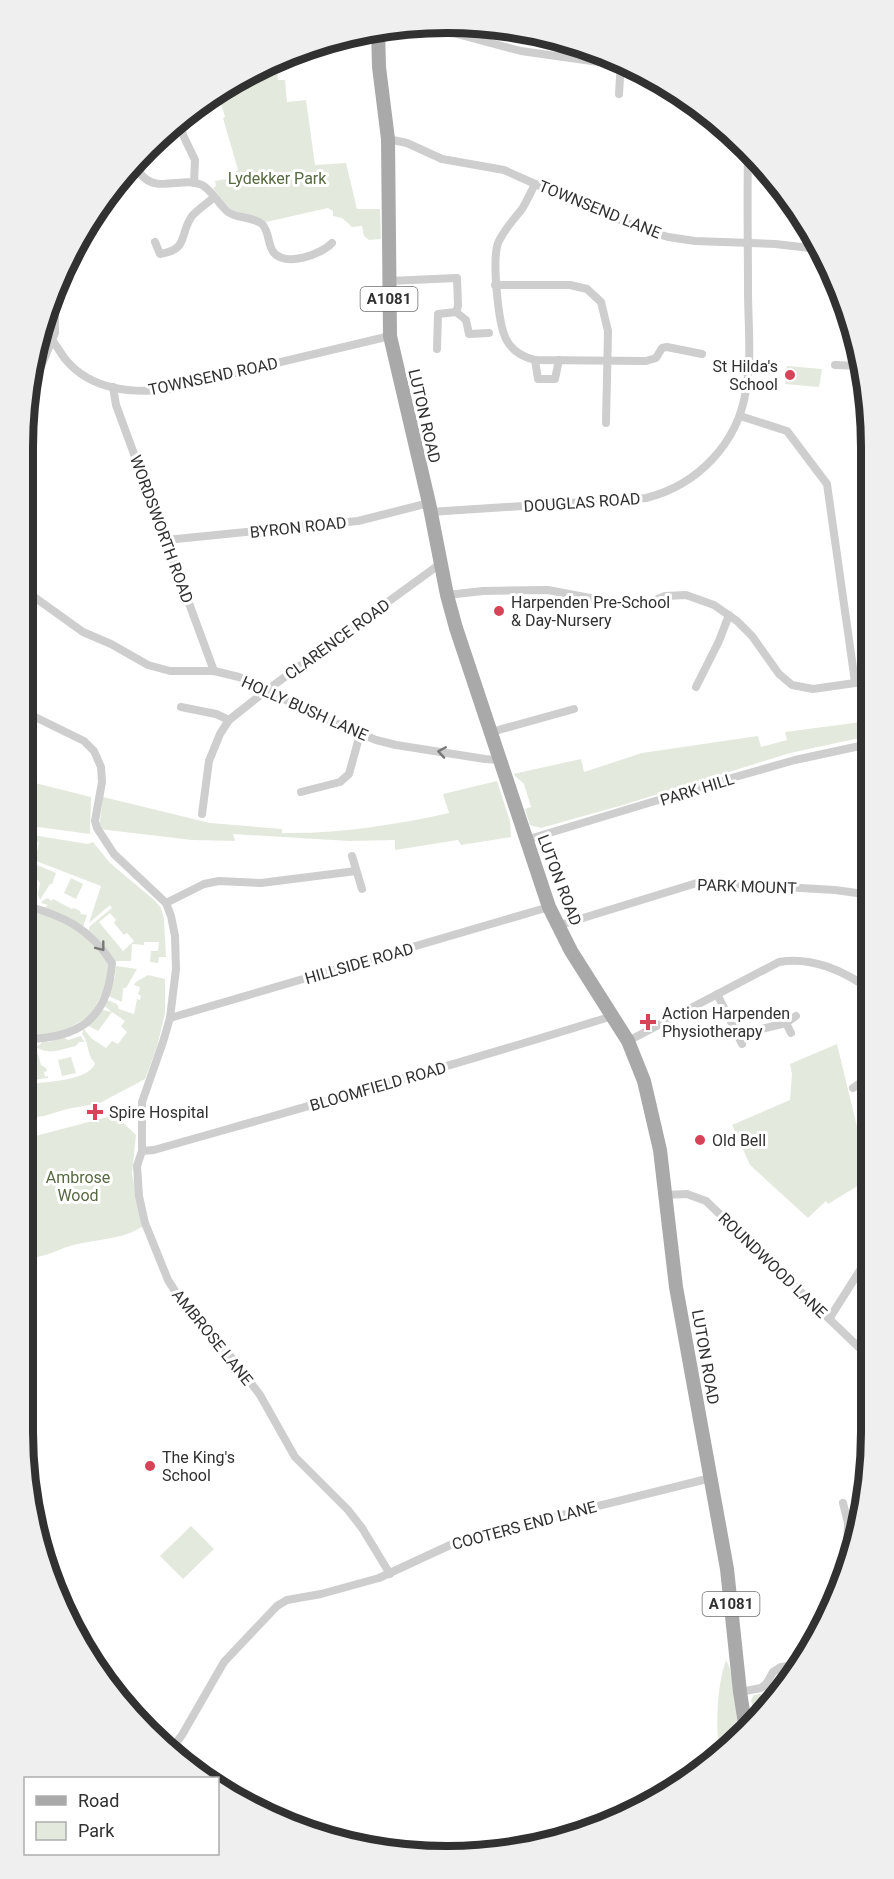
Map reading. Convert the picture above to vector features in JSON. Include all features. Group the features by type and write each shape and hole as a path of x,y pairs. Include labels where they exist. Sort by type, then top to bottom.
{"main road":[{"name":"LUTON ROAD","path":"378,39 379,67 388,139 390,336 430,508 447,595 526,840 557,926 613,1014 628,1041 644,1081 655,1124 676,1287 727,1569 744,1720"}],"street":[{"path":"454,33 521,51 591,59"},
{"path":"619,94 620,72"},
{"path":"182,130 195,160 194,183"},
{"name":"TOWNSEND LANE","path":"388,139 407,143 442,159 504,170 640,228 669,237 695,242 748,243 810,248"},
{"name":"DOUGLAS ROAD","path":"430,508 632,500 658,495 687,480 713,460 724,446 740,416 748,378 748,163"},
{"path":"139,171 157,184 194,183 204,187 230,213 262,225 267,232 272,250 281,258 288,260 316,254 325,251 333,243"},
{"path":"535,184 524,205 500,240 495,255 495,285 506,338 516,351 535,360 651,360 662,348 667,347 702,354"},
{"path":"155,242 160,258 178,248 193,214 214,197"},
{"path":"389,281 457,278 458,306 456,312"},
{"path":"495,285 570,285 595,295 604,309 608,331 606,423"},
{"path":"437,349 438,315 456,312 466,320 469,334 489,333"},
{"path":"41,367 55,333 55,314"},
{"name":"TOWNSEND ROAD","path":"52,340 80,373 112,387 138,392 168,389 390,336"},
{"path":"535,360 538,379 555,379 558,360"},
{"path":"835,365 853,366"},
{"name":"WORDSWORTH ROAD","path":"112,387 116,405 214,671"},
{"path":"740,416 786,431 827,484 855,682"},
{"name":"BYRON ROAD","path":"166,540 358,521 430,508"},
{"name":"CLARENCE ROAD","path":"202,814 209,760 229,720 440,564"},
{"path":"447,595 483,591 548,590 632,606 650,603 665,596 686,595 714,605 729,615 752,636 779,674 792,685 813,689 861,682"},
{"name":"HOLLY BUSH LANE","path":"33,597 83,632 111,644 148,665 170,671 214,671 239,677 360,734 396,745 500,760"},
{"path":"696,687 729,615"},
{"path":"181,706 216,714 229,720"},
{"path":"491,732 574,709"},
{"name":"AMBROSE LANE","path":"33,715 84,741 94,751 101,767 102,782 95,821 103,840 114,854 166,903 176,936 177,966 170,1018 142,1102 142,1151 137,1166 139,1196 147,1230 168,1280 184,1305 231,1357 260,1395 296,1457 348,1510 362,1528 390,1574"},
{"path":"301,792 340,782 345,778 349,774 360,734"},
{"name":"PARK HILL","path":"526,840 728,778 861,746"},
{"path":"352,856 362,890"},
{"path":"166,903 204,884 219,881 261,883 356,871"},
{"name":"PARK MOUNT","path":"557,926 700,882 835,890 861,895"},
{"name":"HILLSIDE ROAD","path":"170,1018 549,907"},
{"path":"33,909 76,925 94,938 112,963 111,976 102,1004 84,1026 49,1039 33,1039"},
{"path":"628,1041 780,962 789,960 812,962 851,977 861,984"},
{"path":"717,994 742,1044"},
{"name":"BLOOMFIELD ROAD","path":"142,1151 154,1150 366,1090 546,1037 613,1014"},
{"path":"738,1035 786,1023 796,1016"},
{"path":"786,1023 791,1033"},
{"path":"853,1088 861,1082"},
{"name":"ROUNDWOOD LANE","path":"664,1195 687,1194 706,1201 861,1349"},
{"path":"829,1319 861,1269"},
{"name":"COOTERS END LANE","path":"175,1744 224,1662 277,1606 287,1600 345,1588 390,1574 452,1542 578,1509 711,1478"},
{"path":"843,1503 848,1523 847,1537"},
{"path":"740,1692 761,1688 767,1683 772,1672 788,1667"},
{"path":"767,1683 769,1691"}],"green space":[{"name":"Lydekker Park","path":"277,70 278,80 285,80 287,102 306,100 315,165 346,163 357,209 380,209 381,239 369,240 364,236 362,226 352,227 342,218 333,216 333,211 328,208 266,222 230,208 213,188 216,186 215,181 226,179 238,170 221,103 215,104 240,88"},
{"path":"787,366 822,369 819,387 785,384"},
{"path":"861,722 861,738 790,753 541,828 530,825 525,809 531,807 524,784 513,774 581,759 584,772 642,753 758,736 761,747 787,740 785,732"},
{"path":"497,781 510,821 511,837 461,845 458,840 395,850 395,840 349,841 233,834 235,841 192,840 99,829 103,797 210,823 282,829 282,833 303,833 366,828 449,813 443,794"},
{"path":"33,782 91,797 90,834 33,826"},
{"path":"33,835 88,844 93,842 110,863 161,908 164,919 166,957 159,957 158,963 150,962 151,951 158,951 159,942 144,942 144,945 132,944 131,961 114,961 99,940 89,931 89,927 112,908 110,905 89,923 101,886 33,861 39,842 33,841","holes":["110,913 116,920 114,923 124,935 127,933 134,941 123,951 99,922"]},
{"path":"37,865 56,873 52,884 40,900 38,894 40,883 35,877"},
{"path":"71,878 83,884 76,899 64,893"},
{"path":"48,898 87,915 83,927 43,909 48,905 41,903"},
{"path":"33,911 53,917 82,932 108,962 106,986 91,1015 64,1031 33,1036"},
{"path":"116,966 137,969 126,988 123,988 122,1002 108,996 115,977"},
{"path":"148,975 165,979 165,1013 157,1047 145,1079 100,1103 33,1117 33,1083 75,1077 84,1074 95,1063 82,1034 84,1029 91,1038 106,1048 112,1041 118,1044 127,1032 121,1026 125,1021 105,1006 107,1000 117,1004 119,1009 134,1014 137,999 140,1000 141,996 138,994 140,987 134,985"},
{"path":"99,1009 112,1012 98,1031 87,1025"},
{"path":"81,1036 84,1042 60,1050 46,1051 36,1047 42,1041 50,1042 63,1037 68,1040"},
{"path":"837,1044 861,1139 861,1184 828,1204 826,1201 808,1218 750,1165 732,1125 790,1100 792,1074 790,1064"},
{"path":"33,1049 37,1051 41,1065 46,1068 45,1077 48,1076 48,1078 33,1080"},
{"path":"71,1057 76,1073 62,1076 58,1060"},
{"name":"Ambrose Wood","path":"115,1115 136,1135 132,1174 143,1226 118,1237 74,1245 37,1257 33,1252 33,1137"},
{"path":"191,1526 214,1549 183,1579 160,1556"},
{"path":"726,1660 733,1686 739,1726 719,1744 718,1707"},
{"path":"760,1694 764,1697 753,1710 751,1700 754,1695"}],"place":[{"name":"St Hilda's School","path":"790,375"},
{"name":"Harpenden Pre-School & Day-Nursery","path":"499,611"},
{"name":"Action Harpenden Physiotherapy","path":"648,1022"},
{"name":"Spire Hospital","path":"95,1112"},
{"name":"Old Bell","path":"700,1140"},
{"name":"The King's School","path":"150,1466"}]}
